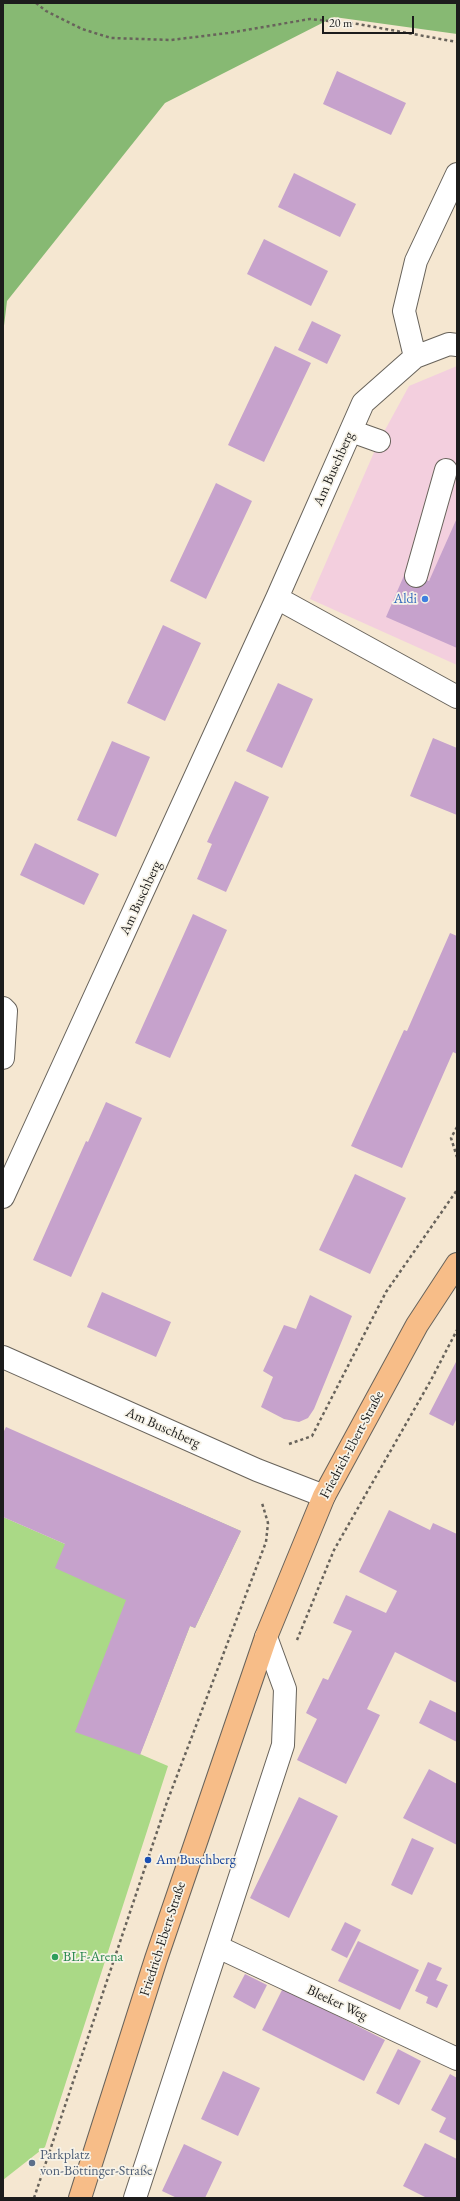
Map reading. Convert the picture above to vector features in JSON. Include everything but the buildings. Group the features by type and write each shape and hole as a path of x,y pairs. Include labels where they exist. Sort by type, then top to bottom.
{"main road":[{"name":"Friedrich-Ebert-Straße","path":"80,2198 156,1960 266,1637 324,1496 417,1325 457,1264"}],"street":[{"path":"415,357 404,311 416,261 457,174"},
{"name":"Am Buschberg","path":"3,1197 277,598 363,403 415,357 449,344 457,345"},
{"path":"351,431 379,441"},
{"path":"416,576 446,470"},
{"path":"277,598 457,697"},
{"path":"3,1008 6,1011 3,1058"},
{"name":"Am Buschberg","path":"3,1357 257,1470 324,1496"},
{"path":"135,2198 283,1745 285,1689 266,1637"},
{"name":"Bleeker Weg","path":"218,1947 457,2059"}],"path":[{"path":"36,3 46,11 82,29 111,38 171,40 228,33 310,19 358,24 457,42"},
{"path":"457,1127 451,1138 457,1157"},
{"path":"289,1444 312,1436 386,1292 457,1190"},
{"path":"296,1644 334,1550 431,1380 457,1330"},
{"path":"34,2198 167,1802 266,1542 268,1523 262,1503"}],"shaded area":[{"path":"457,366 457,665 310,599 379,441 409,386"}],"green space":[{"path":"3,3 457,3 457,34 334,17 165,103 7,301 3,334"},
{"name":"BLF-Arena","path":"97,1468 241,1531 195,1628 190,1626 140,1754 168,1766 45,2147 3,2180 3,1517 65,1544"}],"place":[{"name":"Aldi","path":"425,599"},
{"name":"Am Buschberg","path":"148,1860"},
{"name":"BLF-Arena","path":"55,1957"},
{"name":"Parkplatz von-Böttinger-Straße","path":"32,2163"}]}
